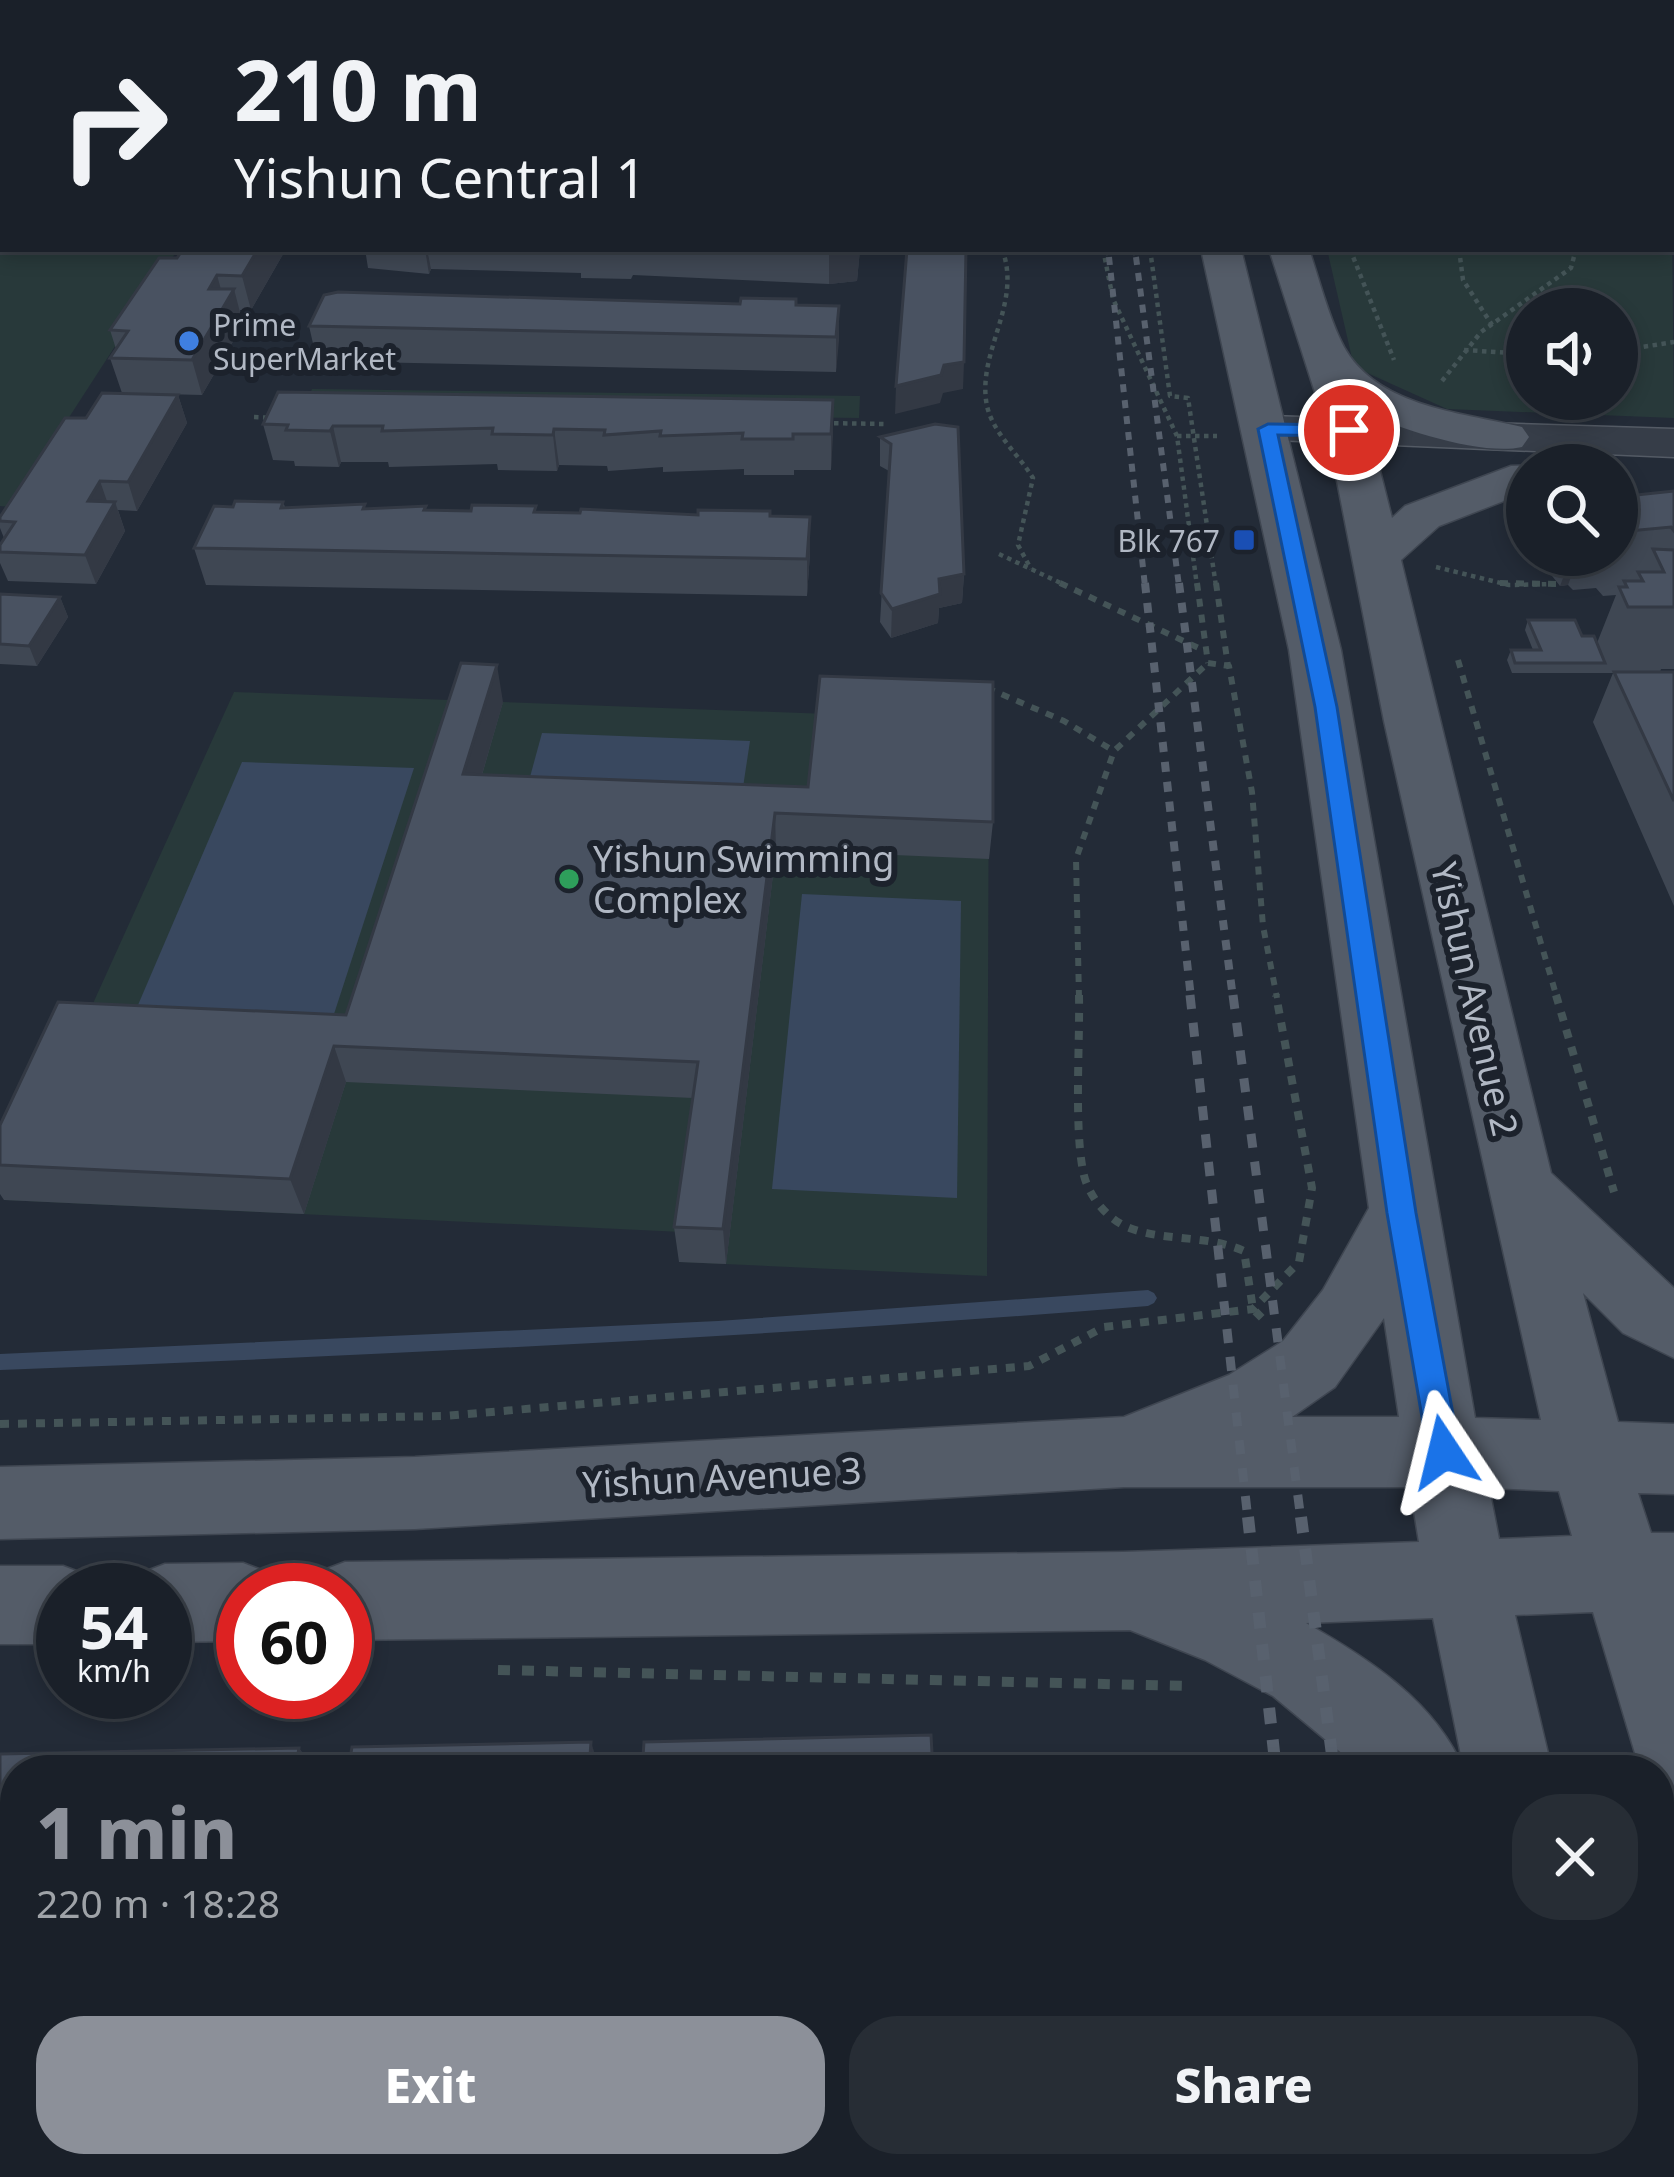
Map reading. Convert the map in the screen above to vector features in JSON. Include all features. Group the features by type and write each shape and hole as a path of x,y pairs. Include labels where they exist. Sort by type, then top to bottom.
{"main road":[{"path":"1222,252 1271,444 1326,707 1402,1213 1475,1633 1504,1755"},
{"name":"Yishun Avenue 2","path":"1290,252 1352,446 1406,562 1520,1186 1588,1456 1648,1570 1674,1746"},
{"path":"1325,351 1347,382 1375,401 1506,453"},
{"path":"1406,562 1422,516 1506,467"},
{"path":"1520,1186 1649,1311 1674,1328"},
{"path":"1124,1452 1280,1385 1309,1365 1345,1317 1402,1213"},
{"name":"Yishun Avenue 3","path":"0,1503 415,1493 1124,1452 1444,1452 1674,1459"},
{"path":"372,1601 1123,1591 1648,1570"},
{"path":"1123,1591 1236,1628 1339,1690 1408,1755"},
{"path":"0,1606 36,1605"}],"street":[{"path":"1638,447 1674,443"},
{"path":"1271,444 1506,458"},
{"path":"1638,468 1674,469"}],"path":[{"path":"1003,252 1010,285 997,329 988,408 1033,478 1018,545 1031,569"},
{"path":"1104,252 1113,299 1177,436 1208,663"},
{"path":"0,1424 444,1416 1029,1366 1104,1327 1253,1309 1299,1262 1312,1188 1263,926 1252,792 1188,398 1169,396 1150,252"},
{"path":"1351,252 1391,355 1404,374"},
{"path":"1459,252 1463,280 1492,326"},
{"path":"1439,387 1462,350 1554,283 1571,268 1575,252"},
{"path":"1638,348 1674,342"},
{"path":"1462,350 1506,353"},
{"path":"254,418 277,418"},
{"path":"814,423 884,424"},
{"path":"1406,562 1441,553"},
{"path":"999,554 1207,652"},
{"path":"1406,562 1509,585 1558,584"},
{"path":"1406,562 1441,587"},
{"path":"1455,650 1614,1192 1628,1209"},
{"path":"1208,663 1228,666"},
{"path":"1208,663 1114,751 1087,816 1076,859 1083,1173 1093,1202 1120,1228 1227,1241 1244,1251 1253,1309"},
{"path":"987,687 1064,721 1114,751"},
{"path":"487,1670 1077,1680 1194,1687 1212,1696"}],"shaded area":[{"path":"0,252 176,252 11,507 0,506"},
{"path":"1328,252 1672,252 1674,418 1638,417 1638,288 1506,288 1506,411 1447,409 1354,367"},
{"path":"312,389 860,396 859,418 303,411"},
{"name":"Yishun Swimming Complex","path":"234,692 989,720 987,1276 679,1262 682,1232 4,1200"}],"water":[{"path":"542,733 750,741 740,807 524,799"},
{"path":"242,762 414,768 334,1014 138,1005"},
{"path":"802,894 961,901 957,1198 772,1189"}],"building":[{"path":"181,252 256,252 242,276 217,275 209,289 234,289 192,360 110,358 128,331 110,330 159,258 177,258"},
{"path":"907,252 966,252 964,362 944,365 941,375 896,386"},
{"path":"324,295 740,304 741,298 796,299 796,305 839,306 836,337 309,326"},
{"path":"278,392 833,400 831,434 742,439 743,433 660,436 661,431 604,435 605,430 554,429 553,435 492,434 493,428 286,430 288,425 263,424"},
{"path":"102,393 178,395 128,482 100,481 88,501 115,502 85,555 0,552 15,522 0,521 0,517 65,418 86,418"},
{"path":"935,424 958,427 964,574 939,579 940,594 892,609 881,593 891,444 880,437"},
{"path":"1674,491 1674,531 1671,527 1638,530 1638,495"},
{"path":"235,501 283,502 281,508 365,504 363,509 426,506 424,510 471,511 472,505 536,506 534,512 580,513 581,509 698,515 698,510 770,511 770,516 810,517 807,559 194,548 214,506 233,507"},
{"path":"1653,549 1674,550 1674,607 1628,607 1619,587 1627,587 1624,581 1643,581 1638,572 1664,572"},
{"path":"0,594 60,597 29,646 0,644"},
{"path":"1528,620 1575,620 1582,636 1594,636 1605,663 1515,663 1511,650 1541,650"},
{"path":"461,663 497,665 463,774 808,787 820,676 993,682 993,822 775,813 723,1229 674,1227 698,1062 334,1046 290,1179 0,1165 0,1125 58,1002 346,1015"},
{"path":"1614,672 1674,672 1674,801"},
{"path":"931,1735 932,1755 643,1755 644,1742"},
{"path":"591,1742 590,1755 351,1755 352,1747"},
{"path":"299,1748 298,1755 0,1755 0,1754"}],"waterway":[{"path":"0,1362 718,1329 1148,1298"}],"railway":[{"path":"1108,252 1109,260"},
{"path":"1135,252 1136,260"},
{"path":"1109,257 1145,586"},
{"path":"1136,257 1179,586"},
{"path":"1145,583 1191,998"},
{"path":"1179,583 1233,998"},
{"path":"1190,995 1248,1520"},
{"path":"1233,995 1301,1520"},
{"path":"1248,1517 1274,1755"},
{"path":"1301,1517 1332,1755"}],"place":[{"name":"Prime SuperMarket","path":"189,341"},
{"name":"Blk 767","path":"1244,540"},
{"name":"Yishun Swimming Complex","path":"569,879"}],"route":[{"path":"1349,430 1268,429 1326,707 1402,1213 1444,1452"}]}
